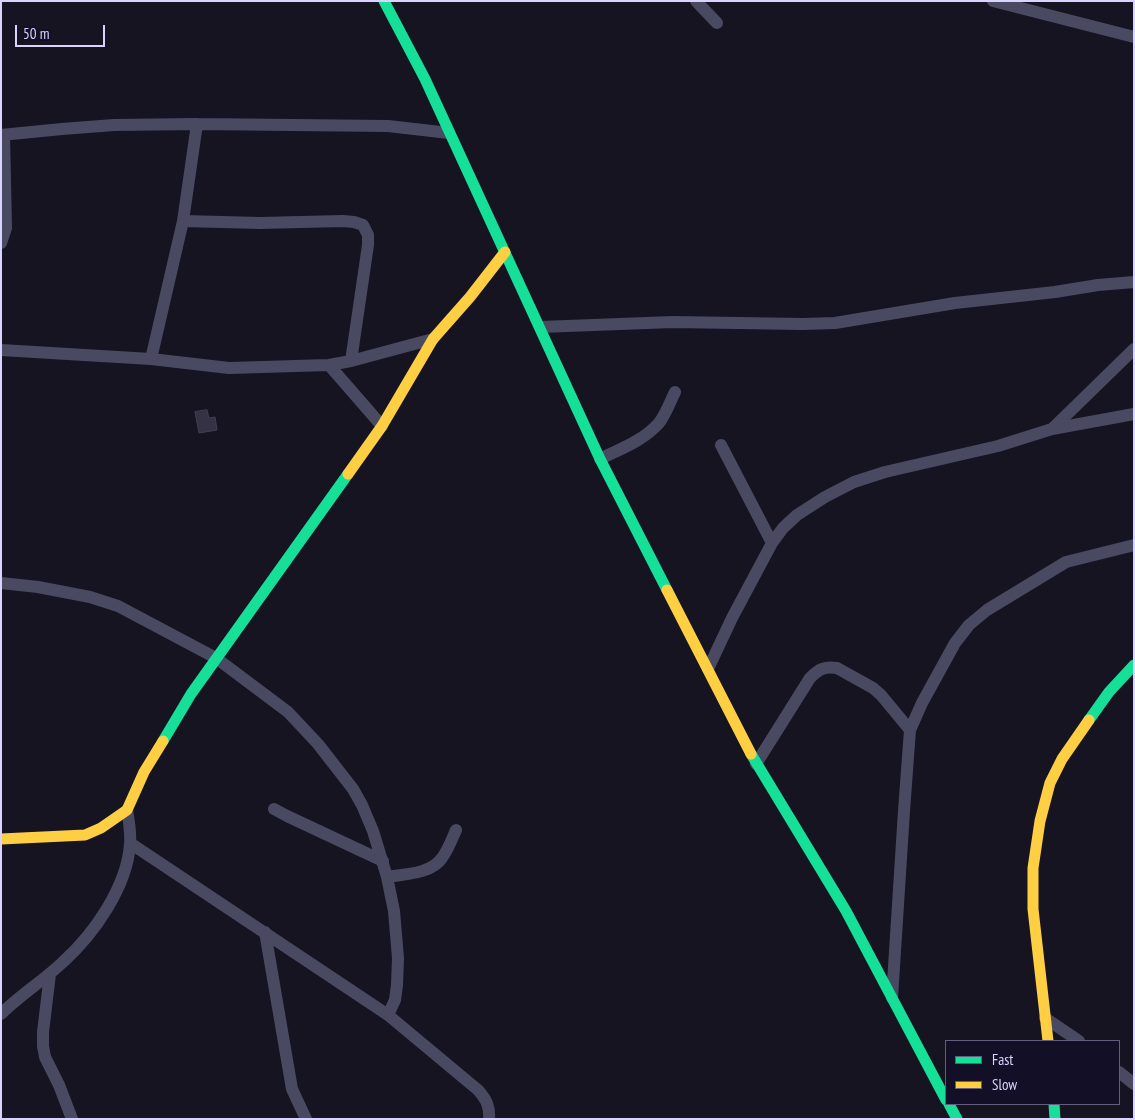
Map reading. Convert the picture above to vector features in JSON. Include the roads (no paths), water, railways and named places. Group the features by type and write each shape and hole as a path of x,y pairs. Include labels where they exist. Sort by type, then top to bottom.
{"main road":[{"path":"384,1 425,79 600,459 756,764 837,896 945,1098"},
{"path":"1,839 85,835 101,828 127,810 144,772 191,694 382,426 433,339 505,252"},
{"path":"1048,1040 1033,909 1033,868 1047,793 1054,773 1085,725 1109,692 1134,665"},
{"path":"949,1105 957,1119"},
{"path":"1054,1105 1055,1119"}],"street":[{"path":"696,1 717,23"},
{"path":"993,1 1134,37"},
{"path":"151,359 183,221 197,124"},
{"path":"1,243 6,228 3,135 114,125 197,124 388,126 449,133"},
{"path":"183,221 260,224 343,221 363,225 368,234 368,245 351,361"},
{"path":"540,327 673,322 835,324 956,303 1134,282"},
{"path":"1,350 151,359 229,368 329,365 433,339"},
{"path":"1052,429 1134,349"},
{"path":"329,365 382,426"},
{"path":"600,459 632,444 648,433 659,423 665,414 675,392"},
{"path":"708,669 732,618 772,543 783,528 797,515 825,497 854,482 886,472 998,446 1052,429 1134,414"},
{"path":"721,444 772,543"},
{"path":"892,1000 910,730 922,703 955,642 978,616 996,603 1066,562 1134,545"},
{"path":"1,583 47,588 90,597 118,606 216,658 288,712 318,744 353,789 362,805 383,861 394,911 398,958 395,1000 388,1015"},
{"path":"756,764 810,678 817,671 824,668 837,668 877,691 910,730"},
{"path":"274,809 383,861"},
{"path":"1,1014 65,961 88,935 118,890 129,857 131,830 127,810"},
{"path":"387,877 418,872 432,867 441,859 456,830"},
{"path":"130,843 388,1015 478,1090 488,1104 489,1119"},
{"path":"266,932 292,1088 306,1119"},
{"path":"50,974 42,1046 72,1119"},
{"path":"1046,1018 1078,1040"},
{"path":"1120,1073 1134,1084"}]}
